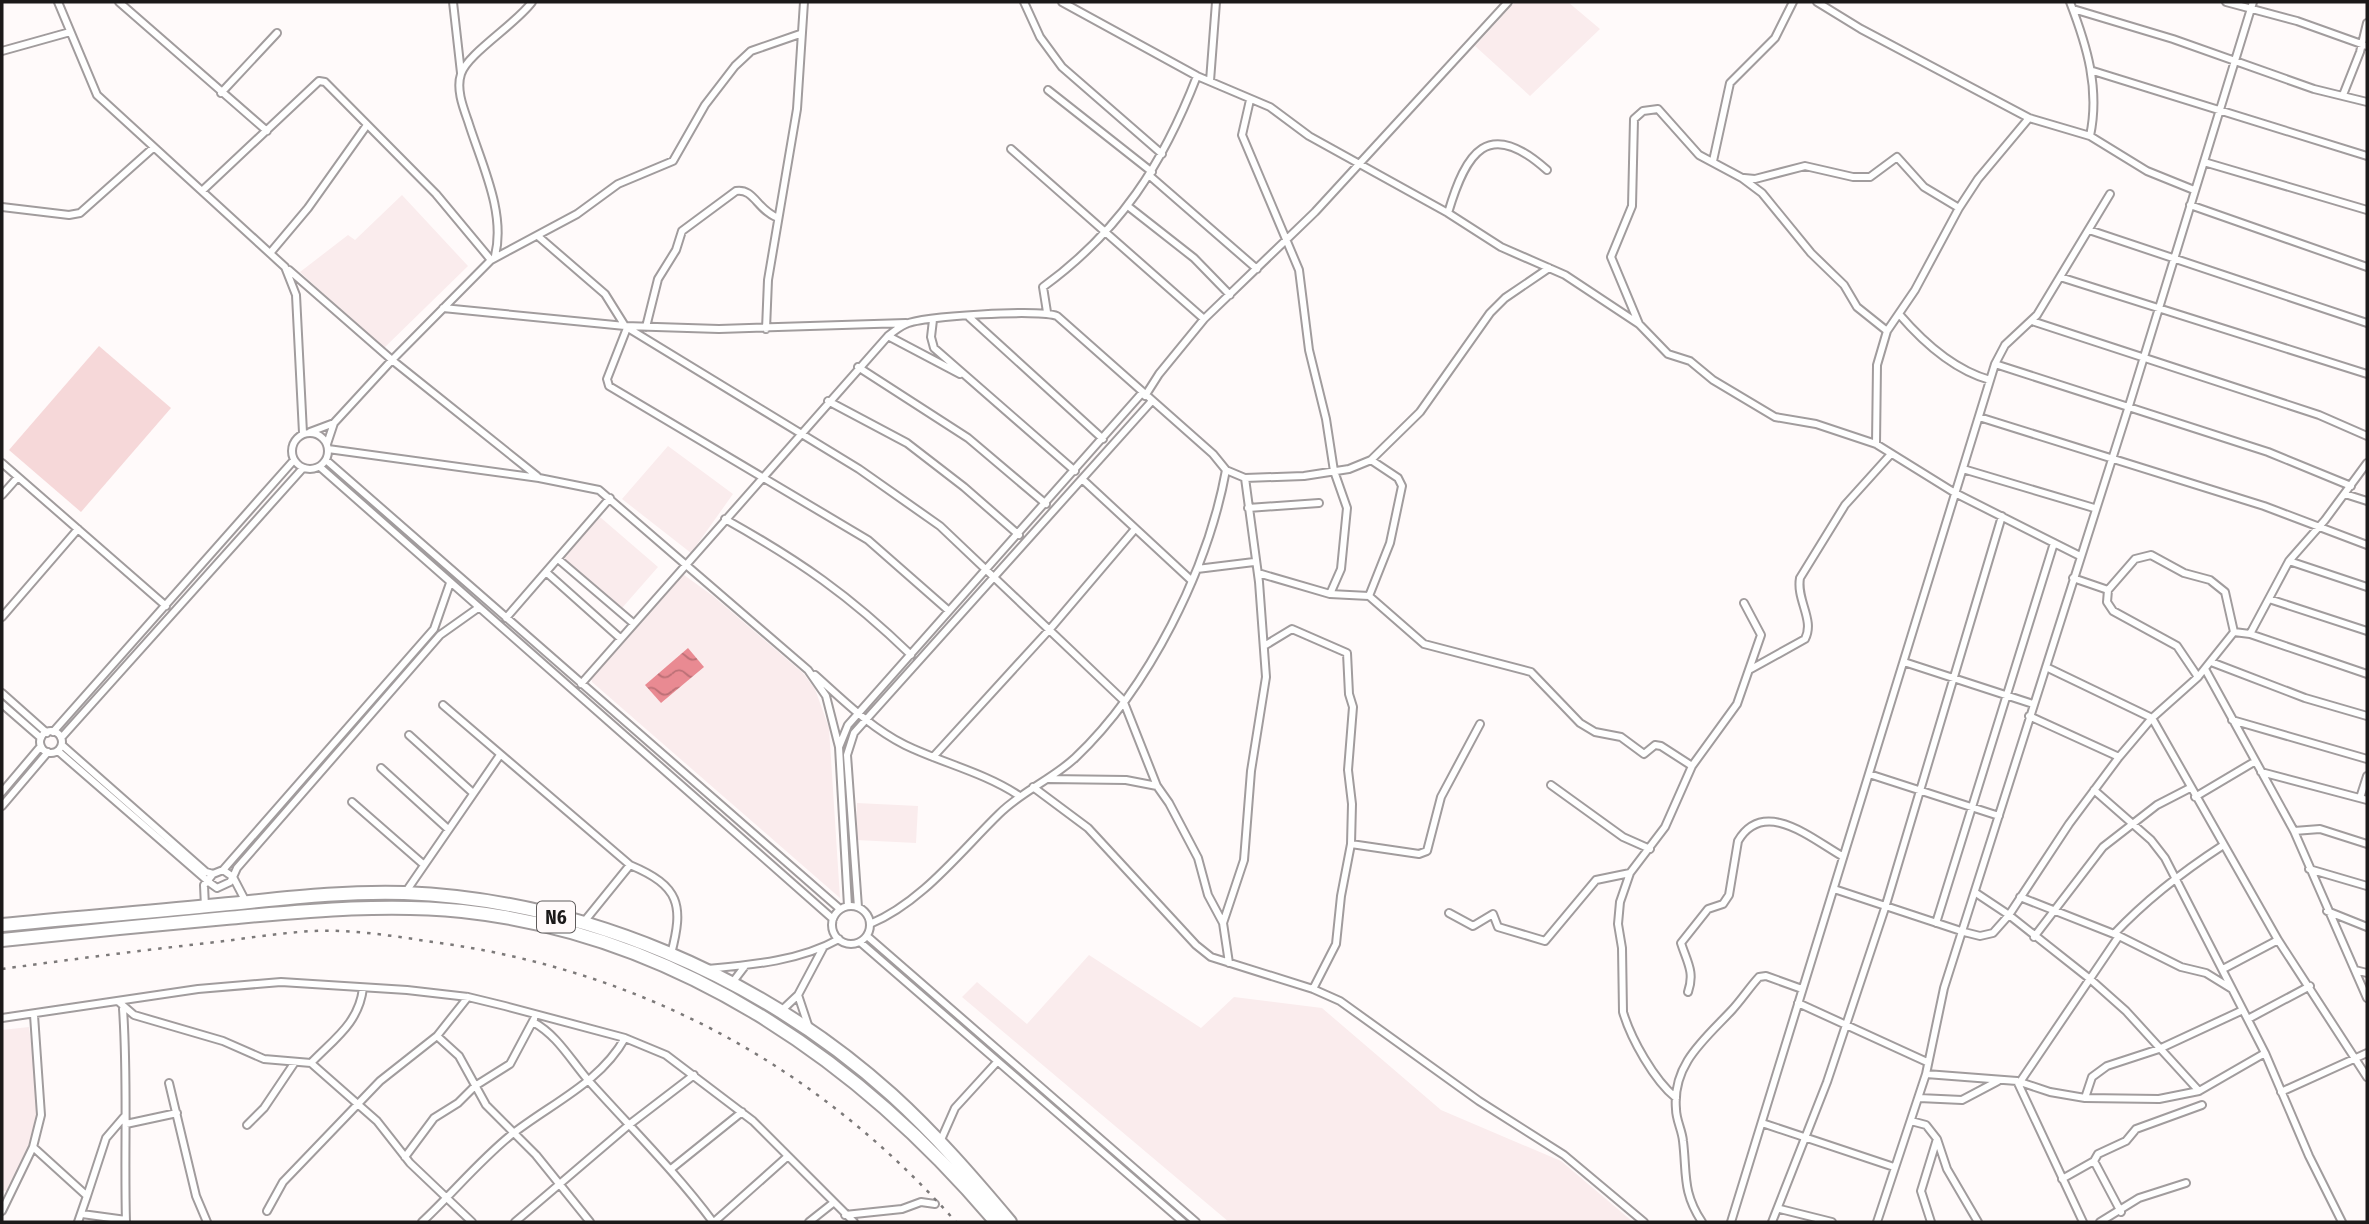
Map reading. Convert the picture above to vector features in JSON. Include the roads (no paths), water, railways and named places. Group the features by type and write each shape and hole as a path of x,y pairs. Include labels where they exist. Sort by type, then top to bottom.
{"highway":[{"name":"N6","path":"2,925 308,895 405,893 508,905 583,923 705,969 810,1030 892,1095 940,1142 1010,1222"},
{"name":"N6","path":"2,940 365,908 462,911 552,929 620,949 676,971 730,998 820,1054 907,1125 996,1222"}],"street":[{"path":"119,2 267,131"},
{"path":"453,2 463,105 499,226 493,258"},
{"path":"461,73 469,62 519,19 532,2"},
{"path":"766,329 768,280 797,109 804,2"},
{"path":"1024,2 1040,37 1062,66 1162,154"},
{"path":"1062,2 1196,76 1278,112 1309,136 1448,213 1501,247 1549,268 1639,324 1668,354 1690,361 1713,380 1775,417 1816,424 1876,444 1955,494 2080,556"},
{"path":"1210,81 1216,2"},
{"path":"839,747 848,725 1143,394 1204,319 1286,241 1508,2"},
{"path":"1713,160 1730,83 1775,38 1793,2"},
{"path":"1817,2 1861,29 2029,118 2090,136 2147,171 2194,190"},
{"path":"2226,2 2252,6 2365,45"},
{"path":"60,3 97,95 285,267 392,360 539,478"},
{"path":"2072,6 2093,71 2095,109 2090,136"},
{"path":"2072,6 2314,89 2367,102"},
{"path":"1877,1222 1926,1074 1944,988 1964,932 2252,6"},
{"path":"2343,95 2365,45 2367,23"},
{"path":"2,51 70,32"},
{"path":"221,93 276,33"},
{"path":"303,468 294,460 293,442 307,433 334,423 493,258 578,215 618,184 673,161 705,105 735,66 751,51 800,34"},
{"path":"2093,71 2367,156"},
{"path":"1048,312 1043,286 1085,254 1129,207 1162,154 1196,76"},
{"path":"203,190 319,81 325,82 436,194 493,258"},
{"path":"1048,89 1151,174 1257,269"},
{"path":"1250,100 1242,135 1298,270 1309,350 1326,419 1334,471 1347,513 1341,569 1330,594"},
{"path":"1639,324 1611,257 1632,205 1634,119 1643,111 1658,110 1699,155 1713,160 1762,193 1811,253 1844,285 1857,307 1887,331"},
{"path":"1876,444 1877,365 1887,331 1929,267 1959,208 1978,179 2029,118"},
{"path":"271,252 308,208 367,125"},
{"path":"1448,213 1460,173 1482,149 1497,144 1514,145 1548,170"},
{"path":"2,207 69,215 80,213 153,148"},
{"path":"1011,149 1204,319"},
{"path":"1742,178 1755,179 1805,166 1862,178 1877,173 1897,157 1924,187 1959,208"},
{"path":"2204,162 2367,210"},
{"path":"646,327 662,270 676,250 682,231 694,219 736,191 745,190 751,193 764,213 778,218"},
{"path":"1731,1222 1995,364 2005,345 2032,321 2110,194"},
{"path":"2190,205 2367,267"},
{"path":"1129,207 1194,258 1230,295"},
{"path":"2089,230 2367,323"},
{"path":"539,237 605,293 625,326 901,496 994,576 1123,700 1157,786 1198,858 1208,895 1223,923 1229,963"},
{"path":"285,267 293,280 297,306 307,433"},
{"path":"443,308 625,326 766,329 907,323 1048,312 1057,316 1151,402 1213,454 1226,470 1245,478 1304,476 1362,466 1371,460 1420,412 1490,313 1505,298 1549,268"},
{"path":"2060,277 2367,374"},
{"path":"1899,314 1911,328 1960,368 1990,380"},
{"path":"969,317 1103,439"},
{"path":"933,320 931,337 934,348 1075,471"},
{"path":"2032,321 2319,415 2367,436"},
{"path":"582,684 828,401 888,337 907,323"},
{"path":"625,326 607,379 609,386 868,540 949,611"},
{"path":"888,337 961,374"},
{"path":"1995,364 2267,452 2351,486"},
{"path":"858,368 968,438 1046,504"},
{"path":"828,401 924,456 1019,535"},
{"path":"858,907 847,755 851,740 866,719 1151,402"},
{"path":"1979,417 2264,506 2367,545"},
{"path":"320,467 326,460 334,423"},
{"path":"1115,425 1124,433"},
{"path":"307,433 323,438 328,446 539,478 598,490 866,719 903,744 990,779 1018,795"},
{"path":"1751,669 1805,639 1808,621 1797,591 1800,578 1845,505 1891,454"},
{"path":"1087,457 1095,464"},
{"path":"2,792 46,737 294,460"},
{"path":"326,460 844,908"},
{"path":"1369,596 1390,543 1402,486 1398,478 1371,460"},
{"path":"2,463 173,612"},
{"path":"2250,634 2289,561 2318,528 2367,463"},
{"path":"2,806 48,752 60,745 173,612 303,468 320,467 833,919"},
{"path":"1963,469 2094,508"},
{"path":"870,924 886,918 918,894 1018,795 1048,779 1075,758 1123,700 1168,633 1192,581 1226,470"},
{"path":"2,495 18,477"},
{"path":"1223,923 1244,860 1251,771 1266,677 1258,573 1254,562 1245,478"},
{"path":"1082,479 1192,581"},
{"path":"1059,489 1067,496"},
{"path":"2345,494 2367,500"},
{"path":"506,618 610,498"},
{"path":"1248,508 1319,503"},
{"path":"1772,1222 1780,1209 1807,1138 1885,908 2002,516"},
{"path":"724,519 795,559 833,585 911,655"},
{"path":"1033,519 1040,525"},
{"path":"2,617 78,529"},
{"path":"933,757 1051,629 1135,529"},
{"path":"1936,923 2054,543"},
{"path":"2198,677 2177,646 2113,611 2107,602 2108,590 2135,559 2151,555 2184,573 2210,580 2225,592 2234,632"},
{"path":"558,559 633,623"},
{"path":"997,559 1004,565"},
{"path":"2289,561 2367,587"},
{"path":"1197,569 1254,562"},
{"path":"546,572 620,638"},
{"path":"1258,573 1330,594 1369,596 1424,644 1531,672 1580,723 1595,732 1620,737 1644,754 1656,745 1661,746 1692,765"},
{"path":"2073,578 2108,590"},
{"path":"205,906 206,880 223,870 434,629 450,583"},
{"path":"972,586 980,592"},
{"path":"2269,599 2367,631"},
{"path":"959,600 967,606"},
{"path":"1676,1098 1655,1076 1627,1025 1623,1012 1623,971 1618,924 1620,902 1630,873 1665,827 1692,765 1737,704 1762,635 1744,603"},
{"path":"60,745 206,880 217,888 225,887 237,868 440,635 478,608"},
{"path":"934,628 942,635"},
{"path":"1264,646 1292,629 1347,653 1349,694 1353,707 1348,769 1352,804 1351,844 1340,896 1336,944 1313,989"},
{"path":"2234,632 2250,634 2367,674"},
{"path":"1834,889 1964,932 1980,936 1993,933 2009,915 2119,757 2152,719 2205,670 2234,632"},
{"path":"921,643 928,650"},
{"path":"1904,662 2006,693 2033,704"},
{"path":"2211,662 2305,698 2367,716"},
{"path":"2046,667 2152,719 2278,940 2367,1077"},
{"path":"398,670 404,676"},
{"path":"808,670 826,696 839,747 844,908"},
{"path":"2205,670 2294,831 2367,998"},
{"path":"896,672 903,678"},
{"path":"880,690 887,696"},
{"path":"2,692 46,737 48,752"},
{"path":"2,704 60,745 206,872 213,874"},
{"path":"443,705 630,865 656,876 678,905 678,926 670,955"},
{"path":"2029,716 2119,757"},
{"path":"2232,720 2367,759"},
{"path":"1351,844 1419,854 1427,851 1441,797 1480,724"},
{"path":"409,735 473,793"},
{"path":"405,893 500,755"},
{"path":"2195,797 2255,762"},
{"path":"381,768 448,829"},
{"path":"2261,772 2363,799 2367,776"},
{"path":"1869,774 1999,816"},
{"path":"1048,779 1126,780 1157,786"},
{"path":"1551,785 1623,837 1650,849"},
{"path":"1033,787 1088,828 1196,945 1211,957 1313,989 1340,1001 1479,1101 1564,1155 1644,1222"},
{"path":"2034,937 2103,847 2131,824 2190,788"},
{"path":"2094,790 2151,840 2175,877 2265,1053 2342,1222"},
{"path":"352,802 423,864"},
{"path":"1688,992 1692,981 1691,964 1681,943 1703,914 1723,904 1729,895 1738,841 1750,827 1764,820 1783,823 1842,856"},
{"path":"2294,831 2320,829 2367,844"},
{"path":"2018,1082 2090,979 2117,935 2141,905 2175,877 2222,846"},
{"path":"583,923 630,865"},
{"path":"2309,869 2367,886"},
{"path":"223,870 233,877 246,902"},
{"path":"1449,913 1474,926 1493,914 1499,928 1545,941 1596,880 1630,873"},
{"path":"1976,893 2009,915 2090,979 2126,1011 2199,1091"},
{"path":"2021,897 2117,935 2164,960 2206,973 2233,990"},
{"path":"858,907 867,914 870,924 867,936 860,942 849,944 839,939 833,930 833,919 844,908 858,907"},
{"path":"2327,911 2367,927"},
{"path":"867,936 1196,1222"},
{"path":"705,969 745,966 824,948 839,939"},
{"path":"2223,969 2278,940"},
{"path":"860,942 1183,1222"},
{"path":"781,1011 798,995 824,948"},
{"path":"732,983 745,966"},
{"path":"2355,970 2367,973"},
{"path":"1702,1222 1693,1208 1684,1180 1683,1140 1676,1098 1693,1049 1745,996 1759,977 1766,976 1802,989"},
{"path":"2,1018 198,989 281,982 468,998 536,1014 625,1038 666,1055 742,1111 854,1222"},
{"path":"2248,1019 2310,986"},
{"path":"311,1063 352,1024 358,1013 363,988"},
{"path":"798,995 810,1030"},
{"path":"267,1211 284,1182 380,1081 438,1036 468,998"},
{"path":"82,1214 126,1221 127,1059 123,1009 119,1002"},
{"path":"1798,1003 1927,1062"},
{"path":"123,1009 134,1015 223,1041 264,1059 311,1063 377,1121 405,1157 471,1222"},
{"path":"2085,1098 2092,1077 2108,1066 2159,1049 2243,1010"},
{"path":"405,1157 435,1118 458,1103 475,1086 510,1064 536,1014"},
{"path":"2,1211 33,1147 41,1115 34,1015"},
{"path":"533,1022 552,1035 589,1080 671,1169 713,1222 788,1156"},
{"path":"438,1036 459,1056 486,1104 590,1222"},
{"path":"422,1222 514,1133 589,1080 613,1058 625,1038"},
{"path":"1926,1074 2018,1082 2050,1092 2085,1098 2159,1099 2199,1091 2265,1053"},
{"path":"2281,1092 2367,1053"},
{"path":"247,1125 264,1108 295,1062"},
{"path":"940,1142 955,1108 997,1062"},
{"path":"515,1222 629,1124 694,1075"},
{"path":"1919,1098 1962,1100 1998,1081"},
{"path":"2018,1082 2083,1222"},
{"path":"169,1083 196,1196 207,1222"},
{"path":"2062,1179 2094,1161 2098,1154 2126,1140 2136,1129 2202,1105"},
{"path":"671,1169 742,1111"},
{"path":"78,1222 106,1138 125,1121 177,1113"},
{"path":"1911,1121 1926,1125 1937,1139 1947,1169 1978,1222"},
{"path":"1762,1123 1894,1167"},
{"path":"1931,1222 1921,1191 1937,1139"},
{"path":"33,1147 87,1196"},
{"path":"2094,1161 2121,1212"},
{"path":"2100,1222 2121,1212 2139,1198 2186,1183"},
{"path":"845,1215 902,1209 920,1202 935,1204"},
{"path":"809,1222 833,1203"},
{"path":"1780,1209 1832,1222"}],"water":[{"path":"688,648 704,667 661,703 645,685"}],"railway":[{"path":"2,969 276,934 342,931 433,942 509,956 583,975 653,1002 720,1034 784,1072 845,1116 902,1166 956,1222"}]}
